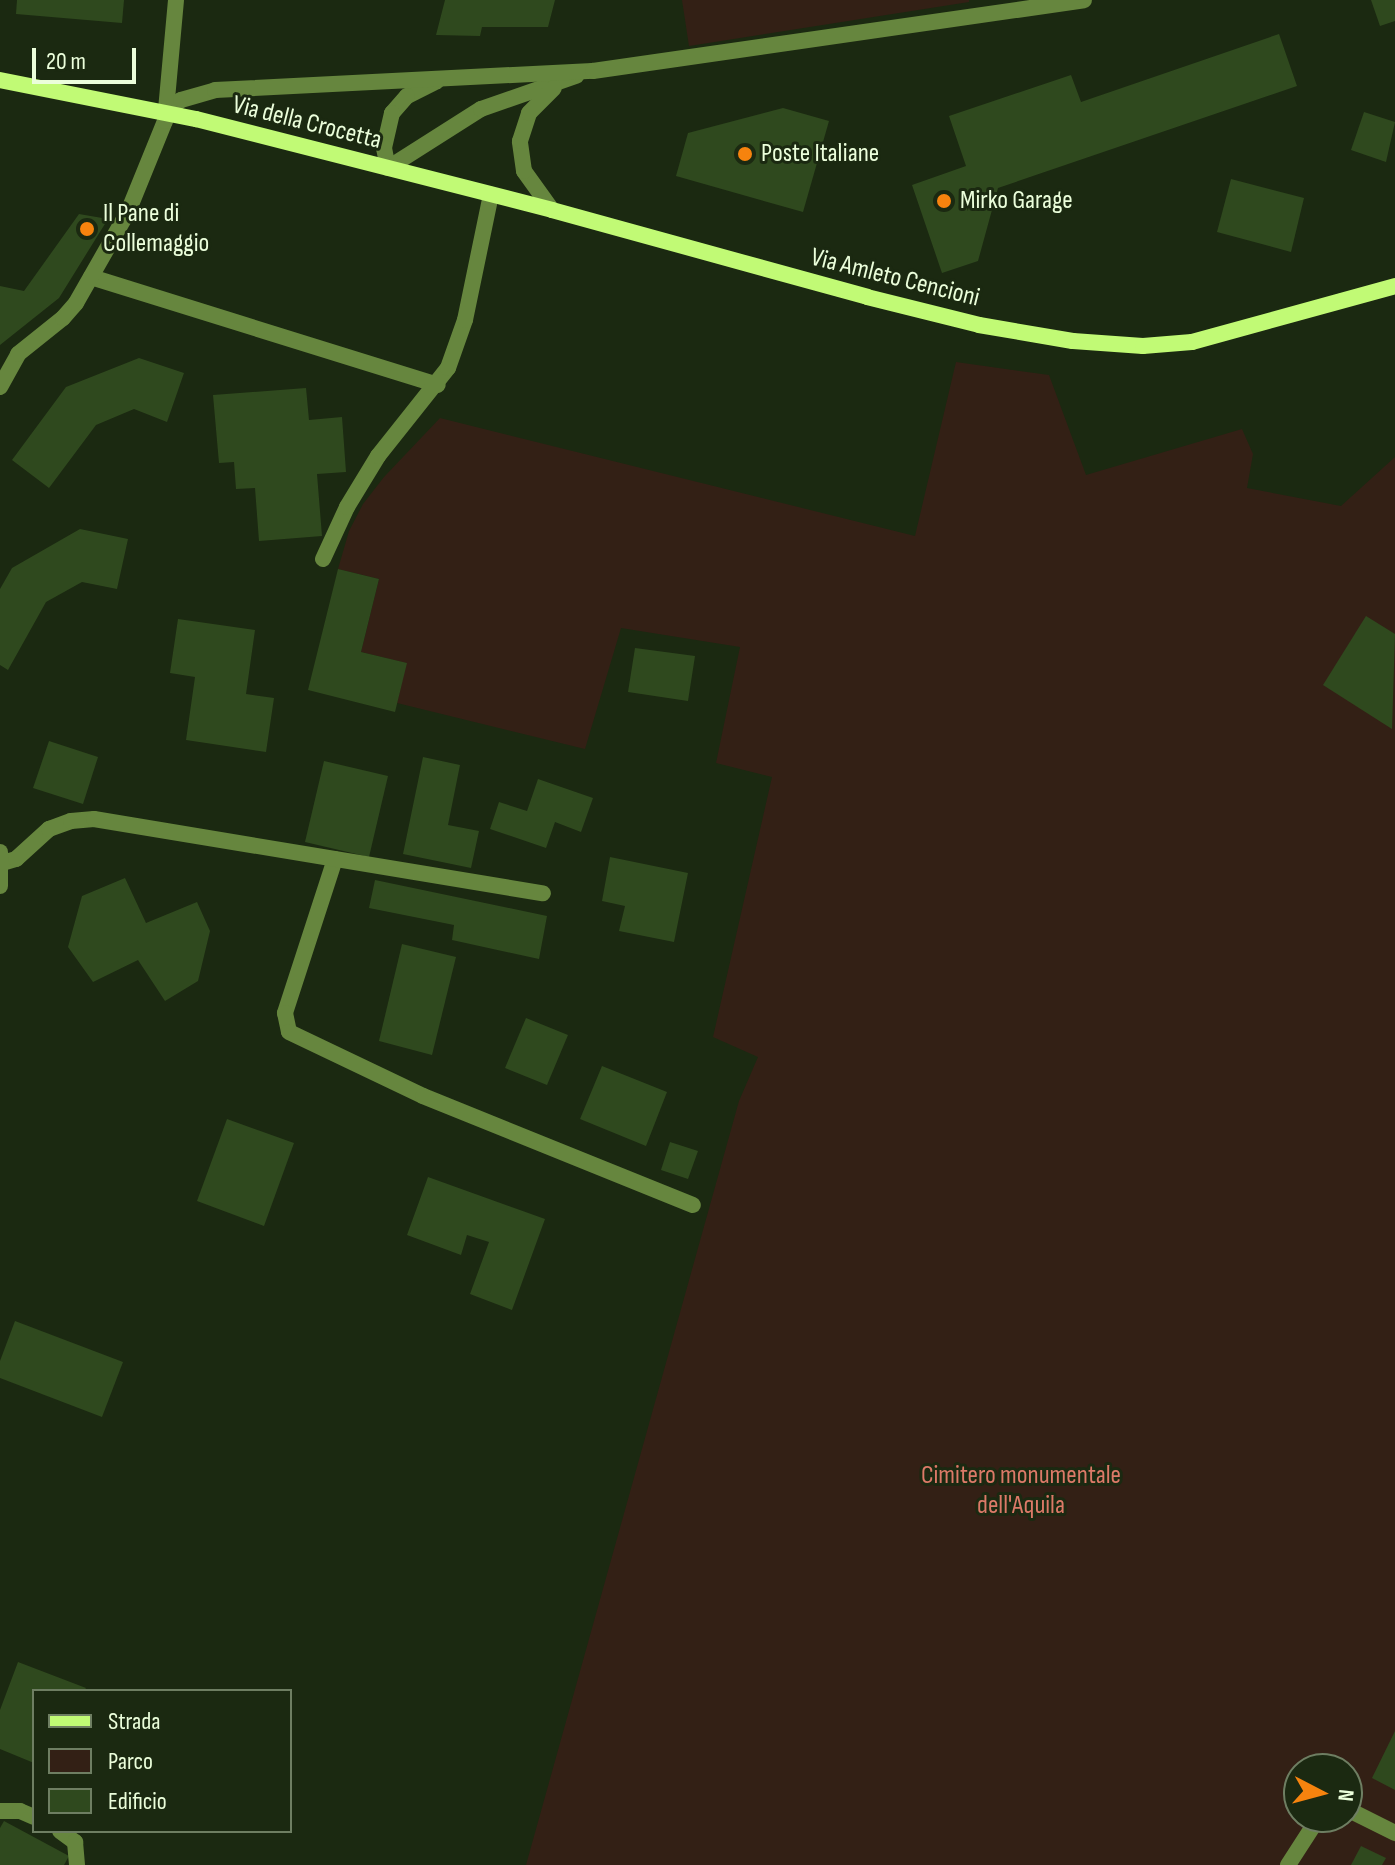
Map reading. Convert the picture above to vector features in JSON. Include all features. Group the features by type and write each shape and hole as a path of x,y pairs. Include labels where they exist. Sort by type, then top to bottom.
{"main road":[{"name":"Via della Crocetta","path":"0,80 166,112 388,168"},
{"name":"Via Amleto Cencioni","path":"388,168 942,316 1095,343 1143,346 1192,342 1395,286"}],"street":[{"path":"0,387 18,354 63,318 91,277 128,212 158,145 166,112 176,0"},
{"name":"Via della Crocetta","path":"166,112 181,100 215,90 593,71 1084,0"},
{"name":"Via della Crocetta","path":"450,76 416,90 392,113 384,148 388,168 481,109 593,71"},
{"name":"Via della Crocetta","path":"552,210 524,171 520,141 523,126 537,102 573,78"},
{"path":"323,559 347,507 378,456 438,385 448,368 465,320 491,195"},
{"path":"91,277 438,385"},
{"path":"0,886 1,858 16,859 49,829 71,821 94,819 543,893"},
{"path":"335,859 285,1013 289,1032 423,1096 693,1205"},
{"path":"0,1811 20,1811 32,1816"},
{"path":"1363,1817 1395,1833"},
{"path":"63,1833 75,1842 77,1865"},
{"path":"1288,1865 1309,1833"}],"green space":[{"path":"682,0 969,0 969,2 689,46"},
{"name":"Cimitero monumentale dell'Aquila","path":"956,362 1049,375 1086,475 1242,429 1253,454 1247,488 1341,506 1395,457 1395,1865 526,1865 739,1101 758,1057 713,1037 772,777 716,763 740,647 621,628 585,749 397,703 406,663 361,652 379,579 338,569 349,531 363,504 440,418 915,536"}],"building":[{"path":"17,0 124,0 122,23 16,14"},
{"path":"445,0 555,0 548,27 482,27 480,36 436,35"},
{"path":"1371,0 1395,0 1395,21 1380,26"},
{"path":"1279,34 1297,86 998,188 978,261 942,273 912,185 966,166 949,116 1071,75 1081,102"},
{"path":"783,108 829,121 803,212 676,176 688,133"},
{"path":"1364,112 1395,122 1386,162 1351,150"},
{"path":"1231,179 1304,198 1291,252 1217,232"},
{"path":"79,214 108,219 59,298 0,345 0,286 24,291"},
{"path":"139,358 184,373 167,422 134,409 96,425 49,488 12,460 66,387"},
{"path":"306,388 309,420 342,417 346,472 317,474 322,536 259,541 255,488 236,489 234,462 219,463 213,395"},
{"path":"80,529 128,539 117,589 82,582 46,602 8,670 0,665 0,589 12,568"},
{"path":"338,569 379,579 361,652 407,663 395,712 308,690"},
{"path":"1366,616 1395,634 1392,729 1323,685"},
{"path":"178,619 255,630 246,694 274,698 266,752 186,740 195,677 170,673"},
{"path":"635,648 695,656 688,701 628,692"},
{"path":"49,741 98,757 83,804 33,788"},
{"path":"423,757 460,765 448,825 479,831 471,868 403,854"},
{"path":"324,761 388,776 369,857 305,842"},
{"path":"538,779 593,798 581,832 555,822 546,848 490,829 499,802 527,811"},
{"path":"610,857 688,873 674,942 619,931 625,906 602,901"},
{"path":"125,878 146,923 197,902 210,931 198,981 165,1001 138,960 93,982 68,947 82,896"},
{"path":"375,880 547,916 539,959 452,940 454,925 369,908"},
{"path":"402,944 456,957 432,1055 379,1041"},
{"path":"526,1018 568,1035 547,1085 505,1068"},
{"path":"602,1066 667,1092 646,1146 580,1119"},
{"path":"227,1119 294,1143 264,1226 197,1201"},
{"path":"670,1142 698,1151 688,1179 661,1170"},
{"path":"428,1177 545,1219 512,1310 470,1294 489,1242 467,1235 461,1255 407,1235"},
{"path":"15,1321 123,1362 102,1417 0,1378 0,1361"},
{"path":"18,1662 86,1688 32,1689 32,1762 0,1749 0,1710"},
{"path":"1395,1731 1395,1790 1372,1778"},
{"path":"4,1821 69,1856 64,1865 0,1865 0,1828"},
{"path":"1361,1846 1386,1858 1382,1865 1351,1865"}],"place":[{"name":"Poste Italiane","path":"745,154"},
{"name":"Mirko Garage","path":"944,201"},
{"name":"Il Pane di Collemaggio","path":"87,229"}]}
